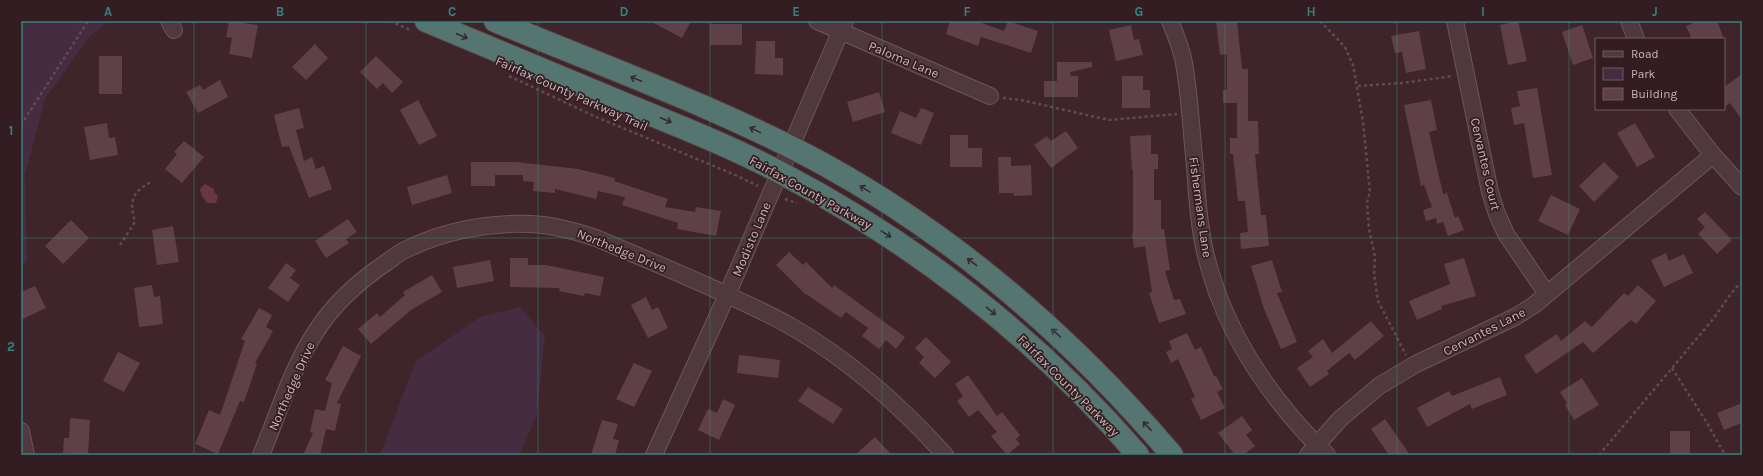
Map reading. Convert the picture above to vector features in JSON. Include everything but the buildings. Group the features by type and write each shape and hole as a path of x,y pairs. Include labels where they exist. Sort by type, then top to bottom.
{"highway":[{"name":"Fairfax County Parkway","path":"495,21 683,98 754,129 827,166 890,204 956,249 997,281 1071,346 1150,429 1172,455"},
{"name":"Fairfax County Parkway","path":"422,28 694,132 780,172 820,194 885,233 977,300 1062,375 1115,429 1138,455"}],"street":[{"name":"Paloma Lane","path":"817,21 843,26 990,96"},
{"name":"Fishermans Lane","path":"1170,21 1183,58 1200,225 1206,256 1215,287 1233,330 1256,372 1317,452"},
{"name":"Cervantes Court","path":"1454,21 1490,192 1497,214 1515,249 1547,294"},
{"path":"1629,21 1636,38"},
{"name":"Modisto Lane","path":"654,455 727,295 843,26"},
{"path":"1678,110 1713,155 1742,187"},
{"name":"Cervantes Lane","path":"1317,452 1340,419 1379,386 1416,364 1515,317 1547,294 1713,155"},
{"name":"Northedge Drive","path":"261,455 305,351 324,320 345,295 370,274 404,250 444,235 474,228 511,224 548,226 572,230 596,238 727,295 792,327 852,367 883,392 914,421 945,455"},
{"path":"21,431 26,455"}],"path":[{"path":"21,125 88,21"},
{"path":"390,21 422,28"},
{"path":"1320,21 1345,47 1353,66 1358,86 1363,122 1370,192 1367,202 1369,229 1375,257 1374,274 1378,301 1401,344 1411,368"},
{"name":"Fairfax County Parkway Trail","path":"503,74 594,116 733,174 746,181"},
{"path":"1358,86 1402,84 1465,74"},
{"path":"990,96 1022,100 1109,120 1189,113"},
{"path":"120,245 135,222 132,209 134,198 139,188 151,182"},
{"path":"792,202 802,204"},
{"path":"1599,455 1726,303 1734,289 1742,282"},
{"path":"1672,368 1707,423 1725,455"}],"green space":[{"path":"21,21 109,21 89,37 45,99 25,175 27,261 21,267"},
{"path":"520,307 545,336 537,414 520,455 380,455 416,361 480,317"}],"shaded area":[{"path":"205,184 214,189 214,192 218,196 216,203 207,203 202,196 200,189"}]}
